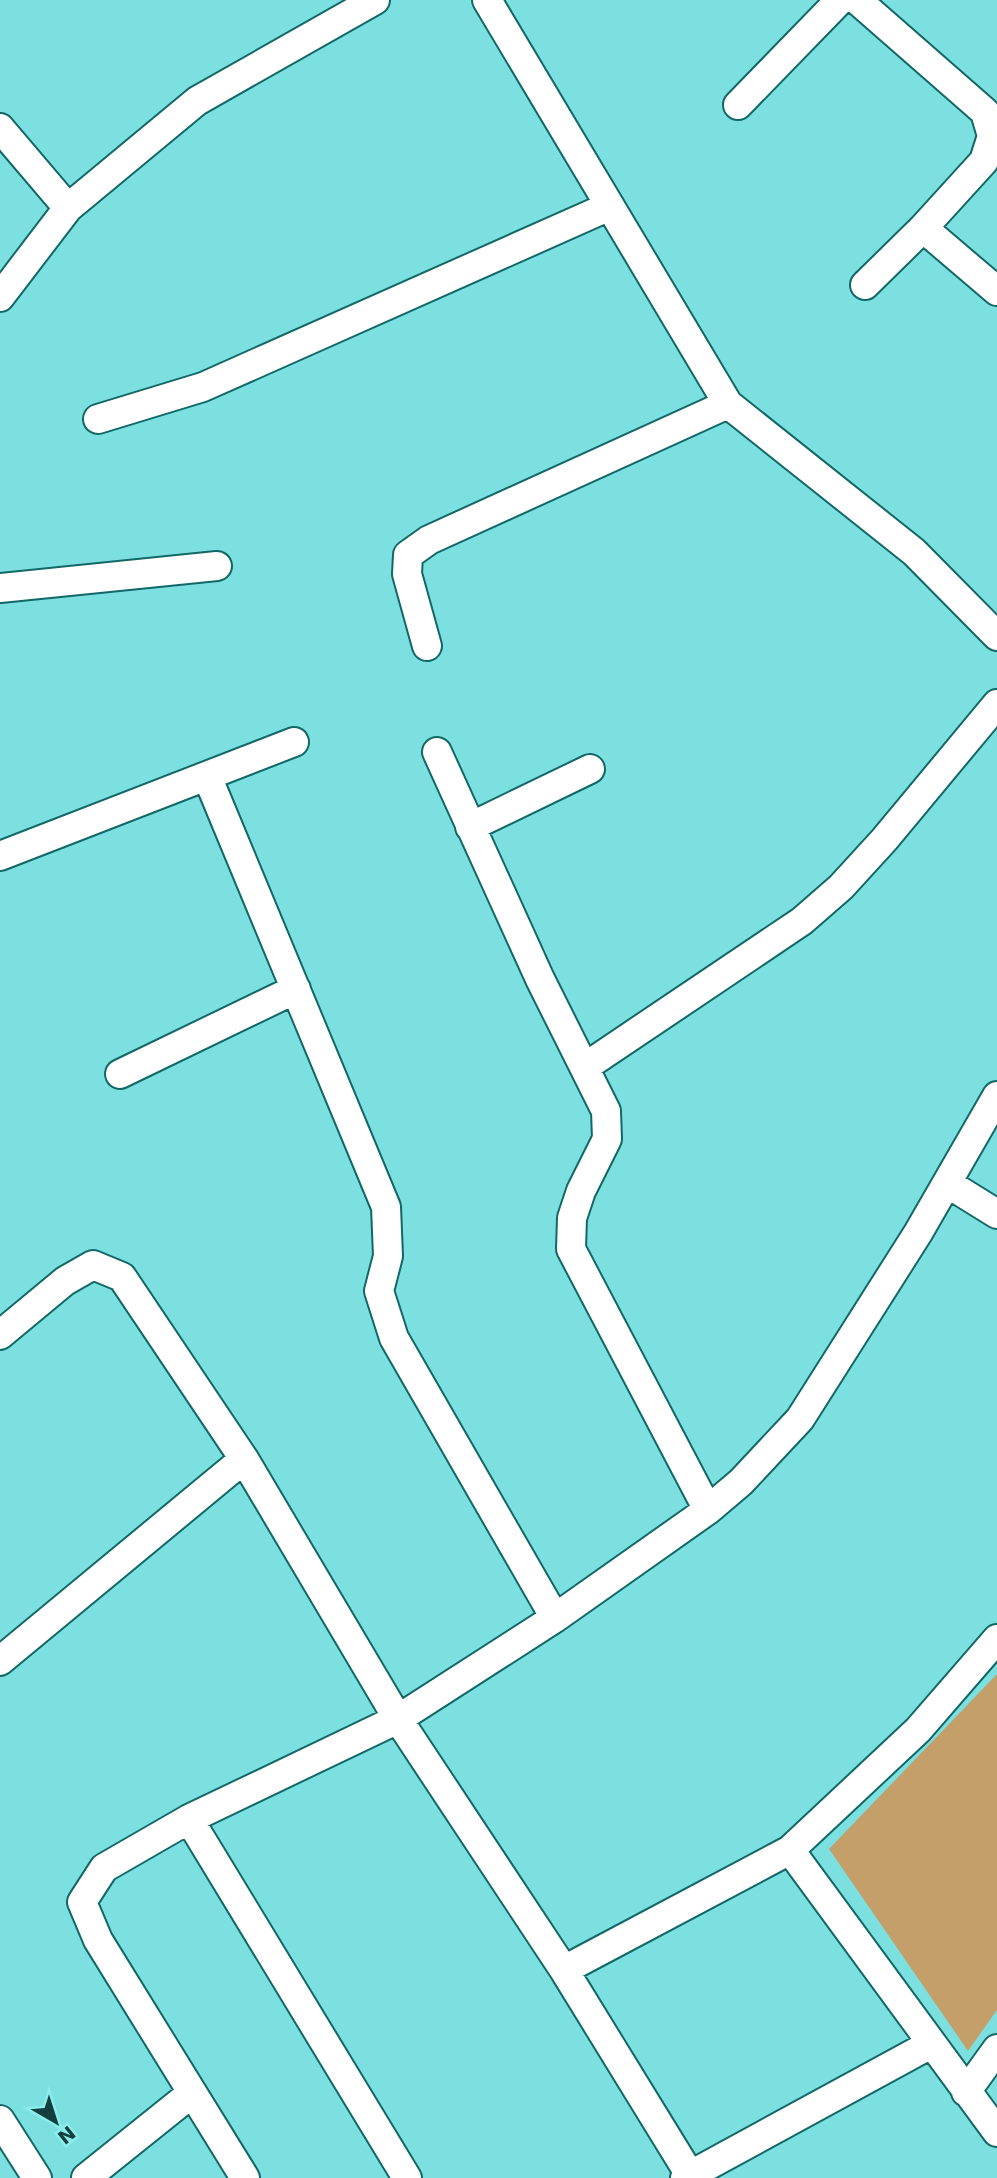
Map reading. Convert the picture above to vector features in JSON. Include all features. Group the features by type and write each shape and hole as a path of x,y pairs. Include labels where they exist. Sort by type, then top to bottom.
{"street":[{"path":"0,297 68,208 197,101 375,0"},
{"path":"486,0 728,404 914,552 997,636"},
{"path":"738,106 840,0"},
{"path":"857,0 985,113 992,136 984,161 923,228 865,285"},
{"path":"0,128 68,208"},
{"path":"98,419 203,387 610,206"},
{"path":"923,228 997,290"},
{"path":"427,646 407,574 408,555 429,540 728,404"},
{"path":"0,588 217,566"},
{"path":"585,1067 802,921 841,887 884,841 997,704"},
{"path":"0,856 294,742"},
{"path":"437,752 540,979 606,1111 607,1139 572,1218 571,1249 708,1510"},
{"path":"470,827 590,769"},
{"path":"207,776 386,1207 388,1255 379,1291 394,1338 555,1618"},
{"path":"120,1074 296,989"},
{"path":"245,2178 99,1940 82,1902 104,1868 189,1819 398,1719 555,1618 708,1510 741,1482 800,1419 918,1233 997,1096"},
{"path":"947,1183 997,1214"},
{"path":"0,1335 65,1281 93,1265 122,1277 244,1459 398,1719 564,1970 688,2177 931,2044"},
{"path":"0,1661 244,1459"},
{"path":"564,1970 790,1850 918,1730 997,1639"},
{"path":"189,1819 407,2178"},
{"path":"790,1850 997,2132"},
{"path":"966,2092 997,2049"},
{"path":"86,2178 192,2093"},
{"path":"0,2120 37,2178"}],"shaded area":[{"path":"997,1674 997,2010 968,2051 829,1849"}]}
